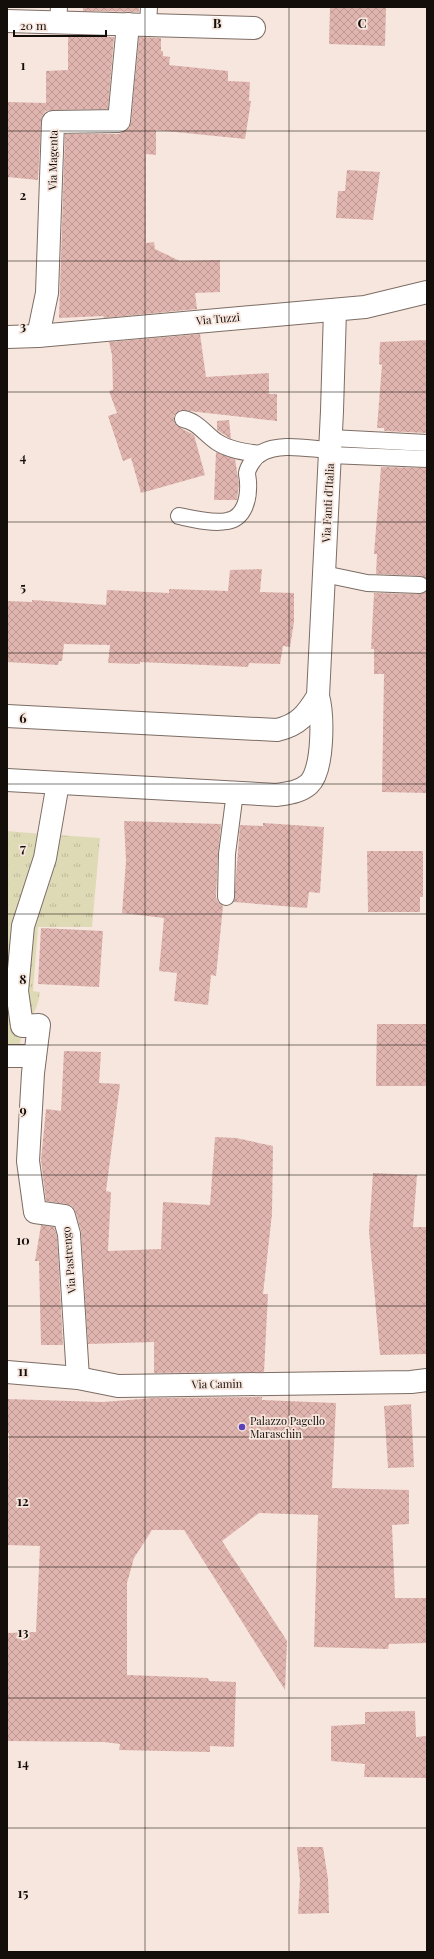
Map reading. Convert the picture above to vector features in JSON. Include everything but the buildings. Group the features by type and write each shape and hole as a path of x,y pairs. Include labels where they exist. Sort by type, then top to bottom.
{"street":[{"path":"7,21 58,14 141,18 254,28"},
{"name":"Via Magenta","path":"38,336 47,293 53,122 119,121 141,18"},
{"name":"Via Tuzzi","path":"7,337 38,336 233,317 365,307 427,292"},
{"name":"Via Fanti d'Italia","path":"7,780 277,795 296,792 310,783 316,773 321,743 322,709 318,696 335,310"},
{"path":"7,716 277,730 290,727 308,712 318,696"},
{"path":"290,727 301,732 318,757"},
{"name":"Via Pastrengo","path":"58,782 45,858 24,926 18,991 22,1026 39,1025 35,1056 28,1161 34,1212 64,1216 69,1234 78,1378"},
{"path":"7,1056 35,1056"},
{"name":"Via Camin","path":"7,1372 78,1378 118,1386 411,1382 427,1380"}],"lane":[{"path":"183,419 191,421 218,442 228,447 238,451 260,454 281,448 427,443"},
{"path":"330,447 427,459"},
{"path":"178,516 216,521 233,520 242,513 246,503 248,482 247,473 252,463 260,454"},
{"path":"324,574 368,582 420,585"},
{"path":"226,897 227,854 234,792"}],"green space":[{"path":"7,831 42,834 23,1027 19,1049 7,1048"},
{"path":"57,835 100,838 92,927 38,927 33,991 40,992 35,1010 28,1019 27,953"}],"place":[{"name":"Palazzo Pagello Maraschin","path":"242,1427"}]}
